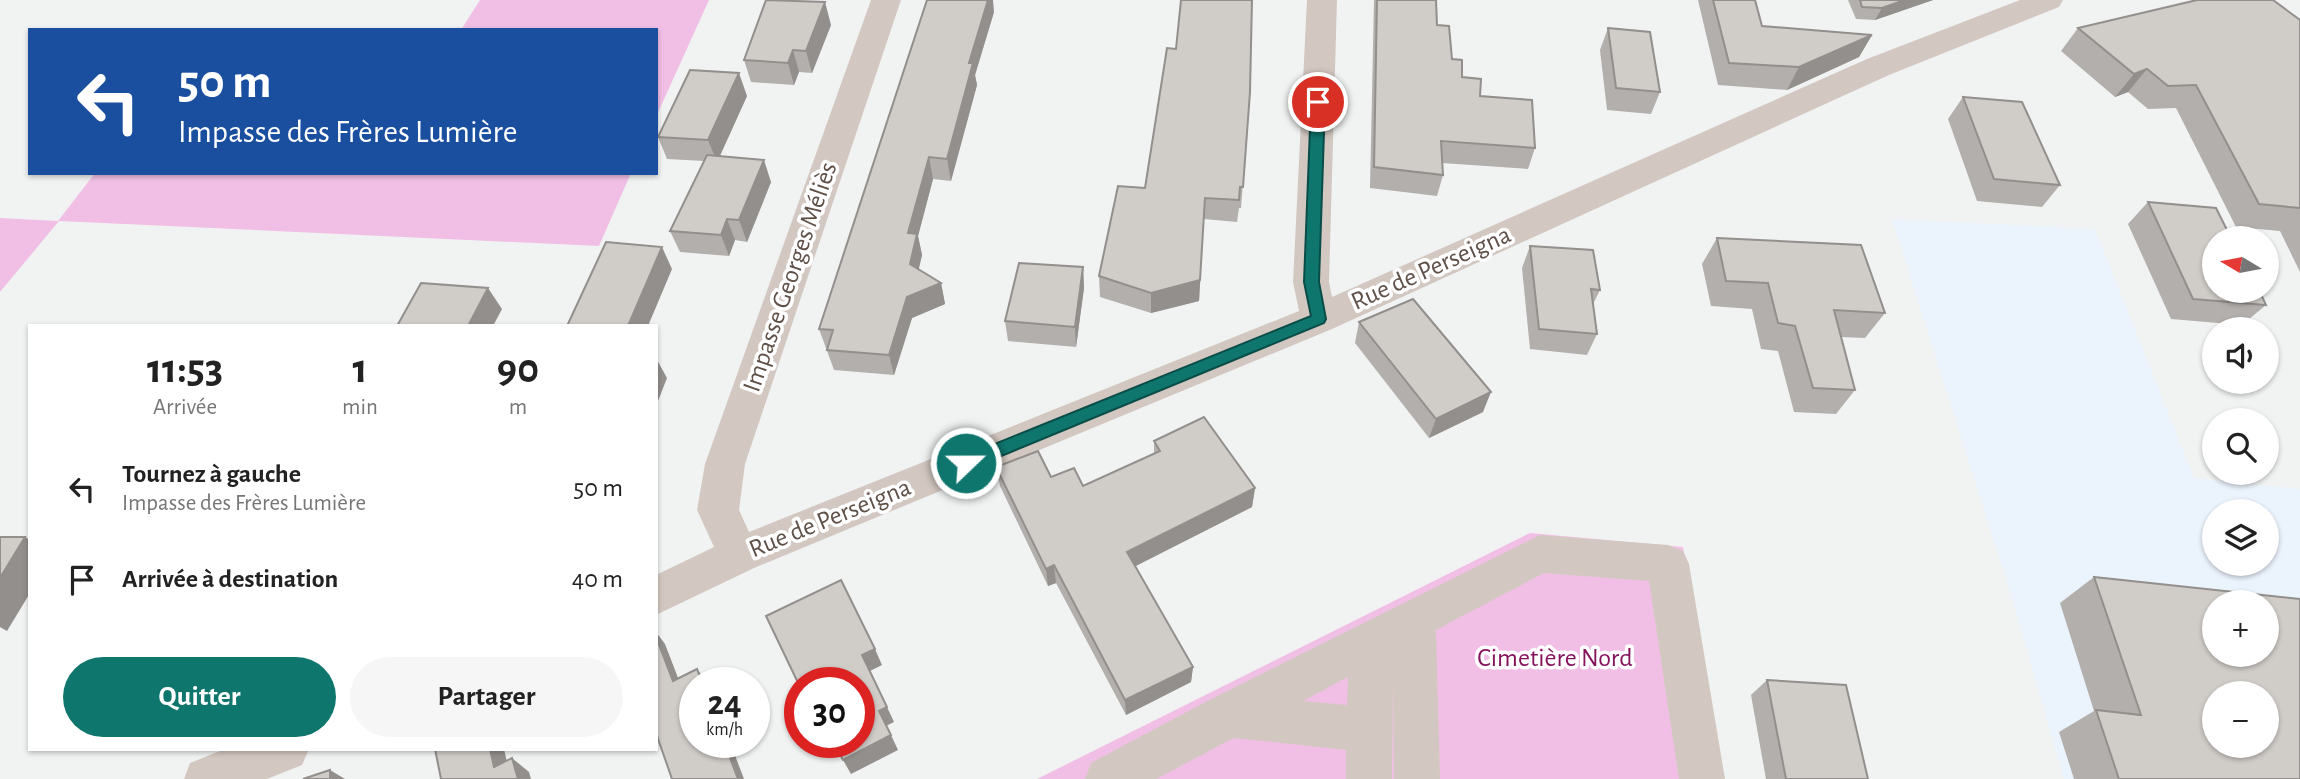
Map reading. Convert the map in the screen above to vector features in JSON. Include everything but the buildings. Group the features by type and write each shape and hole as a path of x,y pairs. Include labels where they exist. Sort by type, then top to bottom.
{"street":[{"name":"Impasse Georges Méliès","path":"739,555 718,510 725,464 886,0"},
{"path":"1319,319 1311,282 1322,0"},
{"name":"Rue de Perseigna","path":"658,595 739,555 1319,319 1878,67 2048,0"},
{"path":"1108,779 1540,554 1668,564 1702,779"},
{"path":"1415,620 1417,779"},
{"path":"1370,779 1371,642"},
{"path":"1227,715 1370,730"},
{"path":"207,779 281,751"}],"shaded area":[{"path":"1892,219 2095,229 2194,478 2202,479 2202,485 2261,485 2300,489 2300,779 2064,779 2012,598"}],"green space":[{"path":"480,0 709,0 658,113 658,28 462,28"},
{"path":"93,175 630,175 599,246 59,221 0,292 0,218 58,221"},
{"name":"Cimetière Nord","path":"1530,533 1683,547 1723,779 1037,779"}],"route":[{"path":"966,463 1319,319 1311,282 1318,102"}]}
